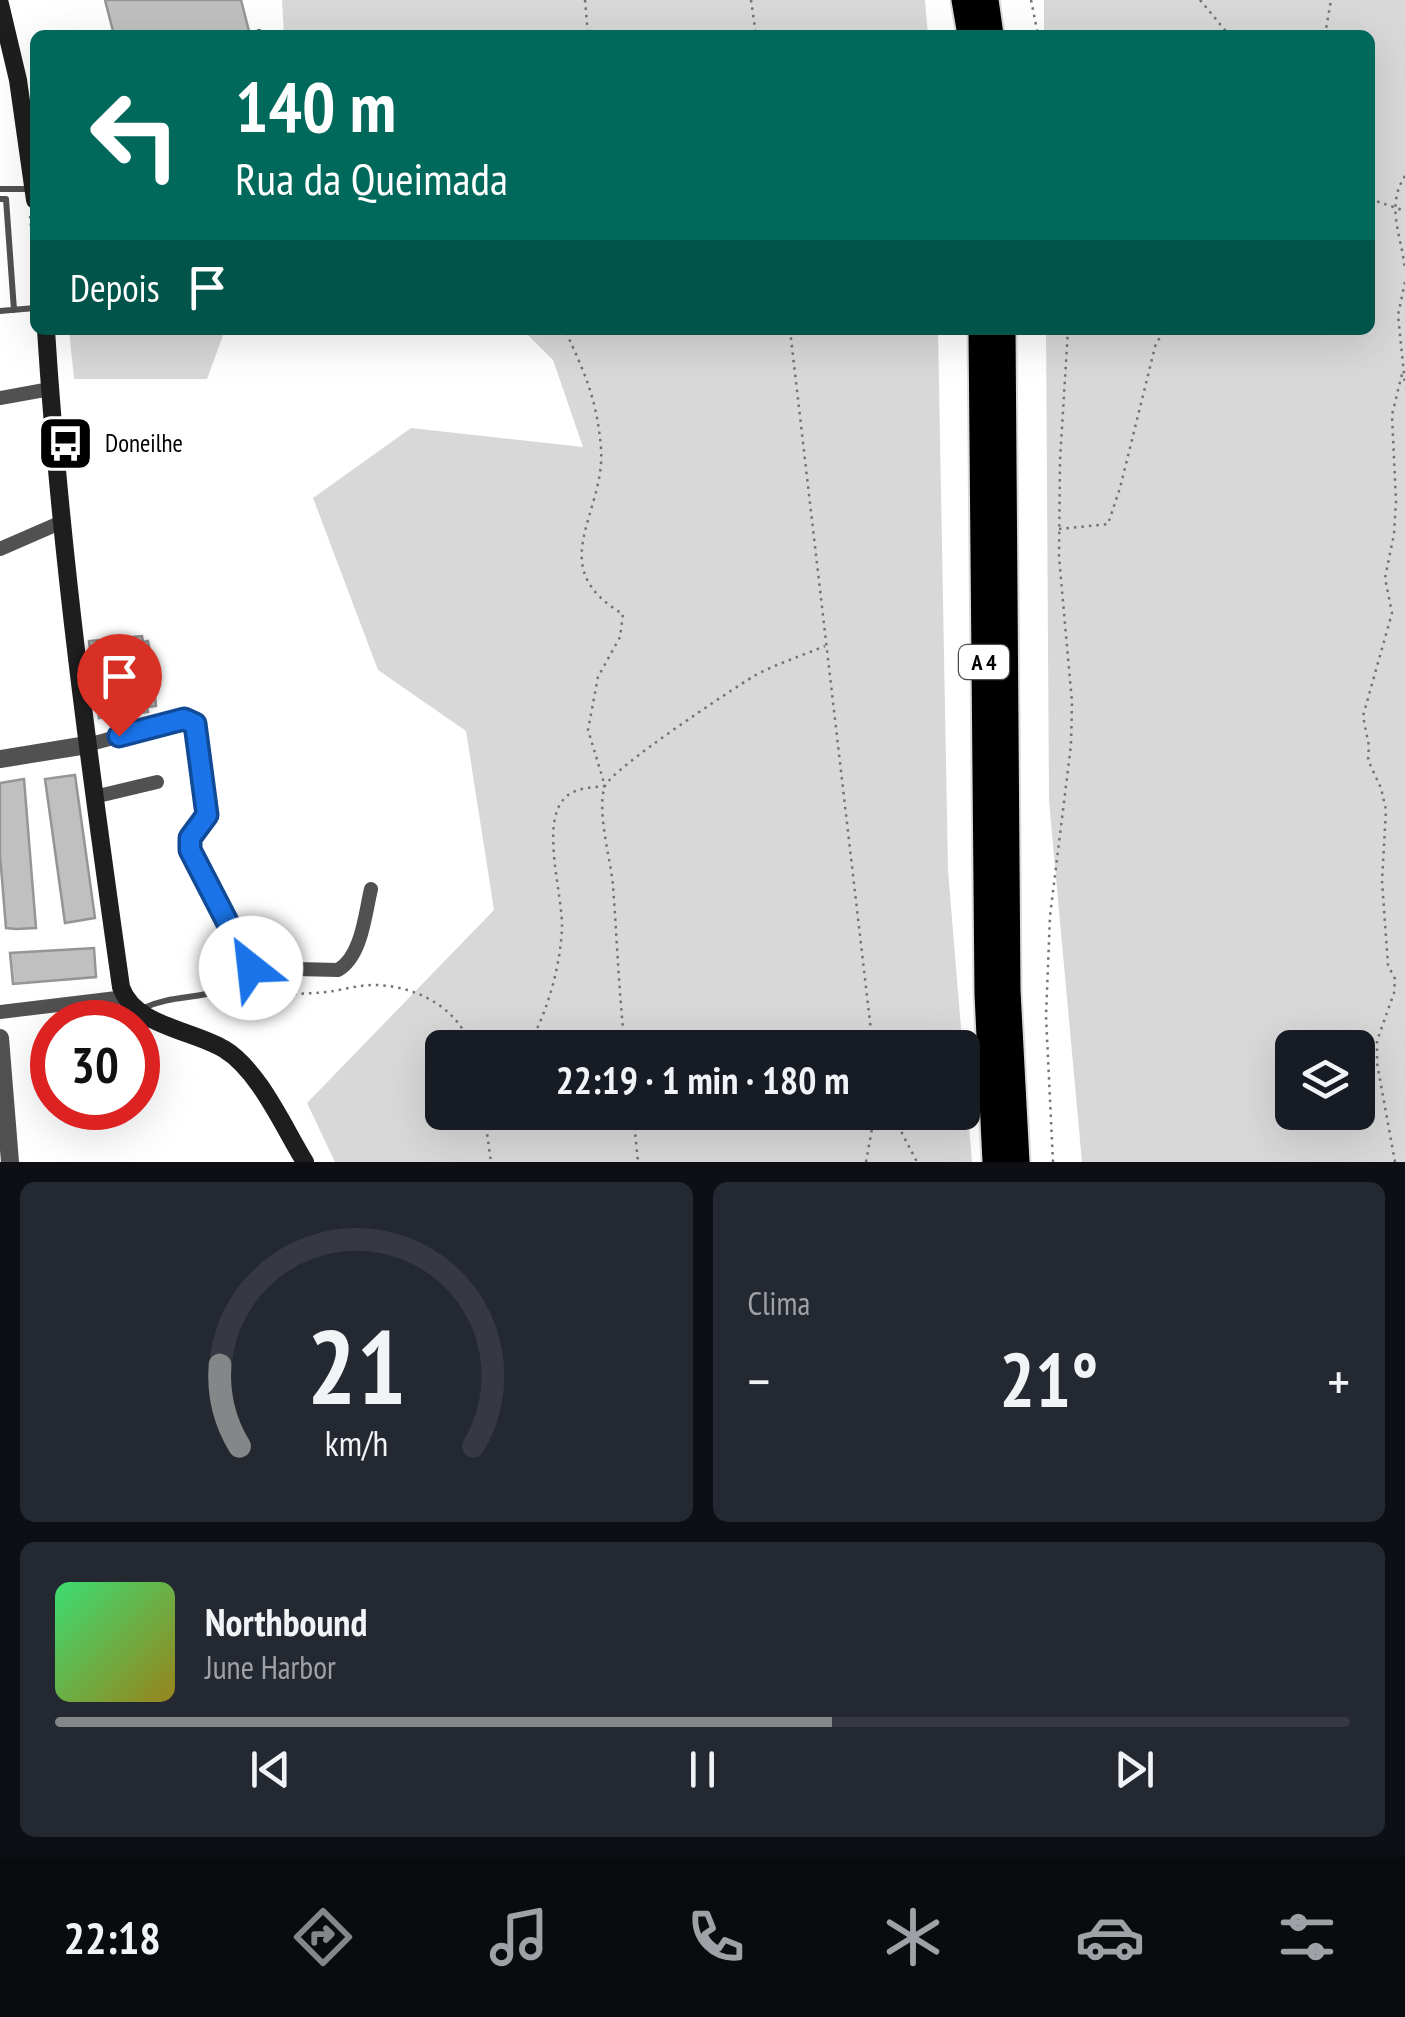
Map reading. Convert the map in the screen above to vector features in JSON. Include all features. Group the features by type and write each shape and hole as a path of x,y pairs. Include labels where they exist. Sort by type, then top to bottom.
{"highway":[{"path":"964,0 969,30"},
{"path":"986,0 990,30"},
{"name":"A 4","path":"981,335 986,994 995,1162"},
{"name":"A 4","path":"1003,335 1008,991 1017,1162"}],"main road":[{"path":"0,4 18,80 30,162"},
{"path":"46,335 87,745 130,1000"},
{"path":"160,1018 226,1050 250,1070 305,1162"}],"street":[{"path":"0,398 50,389"},
{"path":"0,549 62,522"},
{"path":"0,759 87,745 184,719 195,724 207,815 190,838 190,850 251,968 338,970 348,964 371,888"},
{"path":"94,798 157,782"},
{"path":"0,1012 30,1010"},
{"path":"0,1038 10,1162"}],"lane":[{"path":"0,189 30,189"},
{"path":"0,198 6,199 14,310"},
{"path":"0,311 30,308"},
{"path":"160,1001 212,996 244,977 251,968"}],"path":[{"path":"584,0 587,30"},
{"path":"752,0 755,30"},
{"path":"1031,0 1037,30"},
{"path":"1200,0 1225,30"},
{"path":"1326,30 1331,0"},
{"path":"1405,176 1396,191 1393,208 1405,270"},
{"path":"1375,201 1405,211"},
{"path":"1396,222 1405,225"},
{"path":"1405,282 1398,315 1405,384"},
{"path":"566,335 593,390 601,450 600,483 584,525 580,564 601,601 623,614 620,637 598,677 588,730 606,786 603,809 624,1030"},
{"path":"791,335 871,1030"},
{"path":"1054,1162 1046,1016 1050,916 1061,839 1072,702 1059,530 1068,335"},
{"path":"1059,530 1108,524 1156,343 1162,335"},
{"path":"1395,1162 1377,1062 1377,1041 1395,979 1388,965 1382,881 1386,810 1368,760 1363,716 1392,614 1385,578 1396,501 1392,415 1402,374"},
{"path":"535,1030 559,953 561,898 552,834 564,798 575,790 606,786 615,774 674,730 756,675 826,646"},
{"path":"212,996 390,986 448,1010 463,1030"},
{"path":"486,1130 490,1162"},
{"path":"635,1130 638,1162"},
{"path":"866,1162 872,1130"},
{"path":"900,1130 917,1162"}],"shaded area":[{"path":"282,0 925,0 928,30 284,30"},
{"path":"1044,0 1405,0 1405,1162 1082,1162 1049,801 1046,335 1375,335 1375,30 1044,30"},
{"path":"70,335 223,335 207,379 74,379"},
{"path":"528,335 938,335 948,870 961,1030 425,1030 425,1130 969,1130 972,1162 335,1162 307,1103 494,910 466,731 378,670 313,498 411,428 583,447 553,360"}],"building":[{"path":"105,0 241,0 249,30 113,30"},
{"path":"142,636 143,642 148,641 156,706 147,707 148,712 99,718 96,694 130,690 127,663 92,667 89,641"},
{"path":"75,775 95,918 65,923 45,779"},
{"path":"24,779 36,928 16,929 6,928 0,783"},
{"path":"94,948 96,977 13,984 10,953"}],"place":[{"name":"Doneilhe","path":"66,443"}],"route":[{"path":"119,736 184,719 195,724 207,815 190,838 190,850 251,968"}]}
